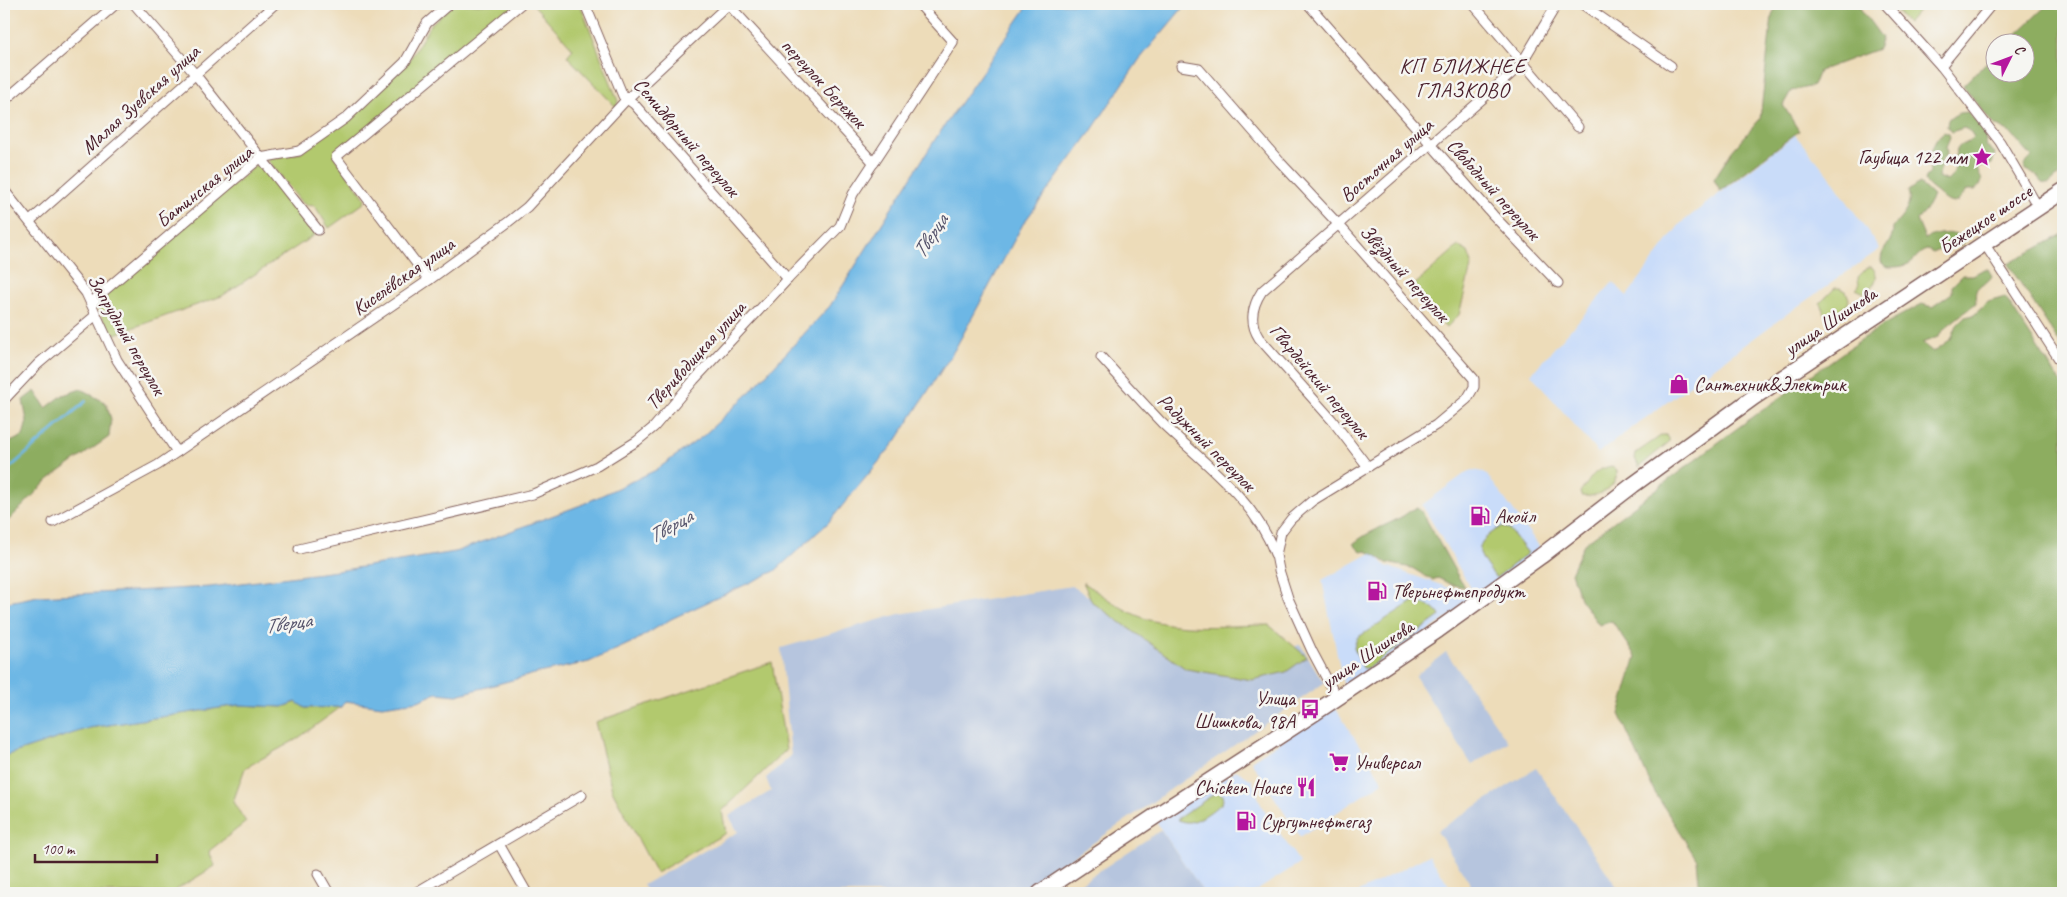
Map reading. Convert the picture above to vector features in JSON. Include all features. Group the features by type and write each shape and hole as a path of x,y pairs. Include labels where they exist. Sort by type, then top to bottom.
{"main road":[{"name":"Бежецкое шоссе","path":"1928,280 2063,191"},
{"name":"улица Шишкова","path":"1040,893 1337,698 1503,584 1633,485 1754,397 1928,280"}],"street":[{"path":"4,101 116,4"},
{"path":"134,4 194,74 318,230"},
{"name":"Малая Зуевская улица","path":"30,221 275,4"},
{"name":"Батинская улица","path":"92,305 97,296 260,158 299,150 346,118 405,62 427,23 449,4"},
{"path":"429,280 336,158 521,4"},
{"name":"Семидворный переулок","path":"585,4 626,100 634,104 788,279"},
{"name":"Киселёвская улица","path":"53,522 158,465 429,280 527,207 626,100 728,4"},
{"name":"переулок Бережок","path":"728,4 874,163"},
{"name":"Твериводицкая улица","path":"299,549 533,494 597,466 637,441 654,427 694,380 840,226 853,194 953,42 919,4"},
{"name":"Свободный переулок","path":"1308,4 1430,145 1558,284"},
{"path":"1473,4 1578,127"},
{"name":"Восточная улица","path":"1253,315 1256,303 1262,292 1522,62 1557,4"},
{"path":"1582,4 1670,66"},
{"path":"1885,4 1941,66 2000,142 2038,207"},
{"path":"1941,66 1992,4"},
{"name":"Звёздный переулок","path":"1181,66 1200,69 1280,162 1472,374 1474,383 1467,398 1436,425 1368,467"},
{"name":"Запрудный переулок","path":"4,190 86,293 117,360 177,452"},
{"path":"1984,243 2063,365"},
{"path":"4,400 38,364 96,315"},
{"name":"Гвардейский переулок","path":"1253,315 1253,326 1259,338 1356,448 1368,467"},
{"name":"Радужный переулок","path":"1101,357 1160,420 1242,500 1267,533 1277,559 1288,598 1312,651 1337,698"},
{"path":"1277,559 1281,532 1291,519 1326,492 1368,467"},
{"path":"414,893 582,795"},
{"path":"499,844 527,893"},
{"path":"318,874 329,893"}],"shaded area":[{"path":"1795,135 1828,174 1880,249 1791,311 1598,453 1531,374 1613,282 1627,296 1680,224"},
{"path":"1473,470 1484,472 1488,476 1542,550 1477,598 1344,688 1322,580 1373,552 1386,566 1476,597 1422,505 1467,472"},
{"path":"1072,586 1154,637 1267,663 1300,644 1324,683 1021,893 648,893 643,885 738,832 729,816 771,791 766,778 791,756 781,648 899,614"},
{"path":"1446,652 1508,742 1472,765 1415,676"},
{"path":"1334,706 1383,782 1300,837 1251,761"},
{"path":"1536,768 1621,893 1476,893 1437,831"},
{"path":"1236,770 1252,780 1262,807 1300,863 1253,893 1204,893 1156,822"},
{"path":"1161,830 1204,893 1066,893"},
{"path":"1429,855 1454,893 1357,893"}],"green space":[{"path":"454,4 518,4 334,156 365,198 364,203 329,228 315,206 306,205 301,202 267,159 300,153 407,64 431,24"},
{"path":"533,4 580,4 618,101 616,107 567,56 573,49"},
{"path":"1777,4 1857,4 1882,38 1878,49 1819,71 1813,86 1791,91 1783,105 1799,131 1720,191 1714,179 1732,151 1760,119 1772,16"},
{"path":"1891,4 1924,4 1907,23"},
{"path":"2048,4 2063,4 2063,172 2049,184 2043,183 2036,175 2025,169 2024,165 2032,157 2010,133 1993,124 1963,85 1984,65 1984,82 2034,82 2034,32 2019,32"},
{"path":"1968,112 1984,131 1987,147 1995,153 1992,164 1977,168 1982,180 1979,187 1975,190 1967,190 1958,201 1953,203 1945,200 1925,182 1926,177 1930,173 1930,156 1934,145 1944,132 1949,134 1950,137 1946,148 1947,154 1941,160 1942,165 1938,177 1947,181 1951,177 1955,168 1955,157 1958,148 1974,137 1970,131 1964,128 1951,132 1947,127 1948,119 1959,113"},
{"path":"263,164 301,211 316,234 222,296 112,335 95,304 255,166"},
{"path":"1920,184 1933,196 1925,211 1917,220 1925,239 1946,233 1962,236 1967,239 1962,245 1954,244 1933,253 1927,250 1902,266 1886,266 1881,262 1881,257 1893,233 1893,227 1908,206 1908,191"},
{"path":"2063,234 2063,348 2008,264"},
{"path":"1458,246 1468,252 1472,263 1459,315 1446,328 1411,288"},
{"path":"1868,267 1872,267 1875,271 1876,278 1871,288 1864,293 1856,289 1859,286 1858,277"},
{"path":"1988,269 1992,276 1977,288 1976,303 1946,327 1938,337 1922,343 1933,352 1951,339 1957,325 1965,317 1974,315 1988,302 2005,297 2063,386 2063,893 1700,893 1697,860 1654,791 1619,714 1636,656 1612,621 1599,625 1580,599 1571,573 1584,544 1732,432 1852,346 1883,325 1922,304 1932,307 1952,293 1952,286 1963,275 1973,275"},
{"path":"1835,288 1846,291 1849,299 1848,304 1829,317 1824,313 1820,303"},
{"path":"81,389 106,403 111,419 109,437 49,479 4,525 4,445 23,436 27,421 23,400 35,391 46,408 63,395"},
{"path":"1662,435 1666,435 1669,438 1669,442 1639,467 1635,458 1636,453"},
{"path":"1611,466 1617,471 1610,487 1599,494 1581,496 1580,492 1595,473"},
{"path":"1417,508 1422,512 1464,587 1452,585 1438,578 1432,580 1412,568 1387,563 1366,551 1361,552 1353,544 1371,532"},
{"path":"1501,527 1509,529 1528,553 1496,578 1484,562 1480,550 1484,539"},
{"path":"1083,582 1127,611 1157,622 1184,626 1269,625 1307,657 1286,672 1252,680 1186,669 1092,602"},
{"path":"1412,602 1420,603 1436,610 1440,616 1368,668 1363,668 1354,648 1357,638"},
{"path":"772,662 786,750 722,811 726,833 656,873 612,790 595,722"},
{"path":"297,702 305,708 341,707 297,739 245,768 233,802 246,822 209,851 215,866 171,893 4,893 4,756 89,728 239,705 283,707"},
{"path":"1217,792 1224,796 1222,803 1206,815 1189,822 1177,819"}],"water":[{"name":"Тверца","path":"1029,4 1186,4 1139,60 1090,133 1023,224 955,349 896,441 828,523 775,571 671,619 635,641 589,662 538,673 457,695 437,693 418,701 382,706 345,701 341,707 305,708 296,702 283,707 239,705 89,728 4,756 4,603 38,596 210,587 337,571 455,552 581,505 656,470 703,436 746,396 830,306 936,138"}],"waterway":[{"path":"4,473 86,401"}],"place":[{"name":"Гаубица 122 мм","path":"1982,157"},
{"name":"Сантехник&Электрик","path":"1679,384"},
{"name":"Акойл","path":"1480,516"},
{"name":"Тверьнефтепродукт","path":"1377,591"},
{"name":"Улица Шишкова, 98А","path":"1310,709"},
{"name":"Универсал","path":"1339,762"},
{"name":"Chicken House","path":"1306,787"},
{"name":"Сургутнефтегаз","path":"1246,821"}],"district":[{"name":"КП БЛИЖНЕЕ ГЛАЗКОВО","path":"1463,78"}]}
